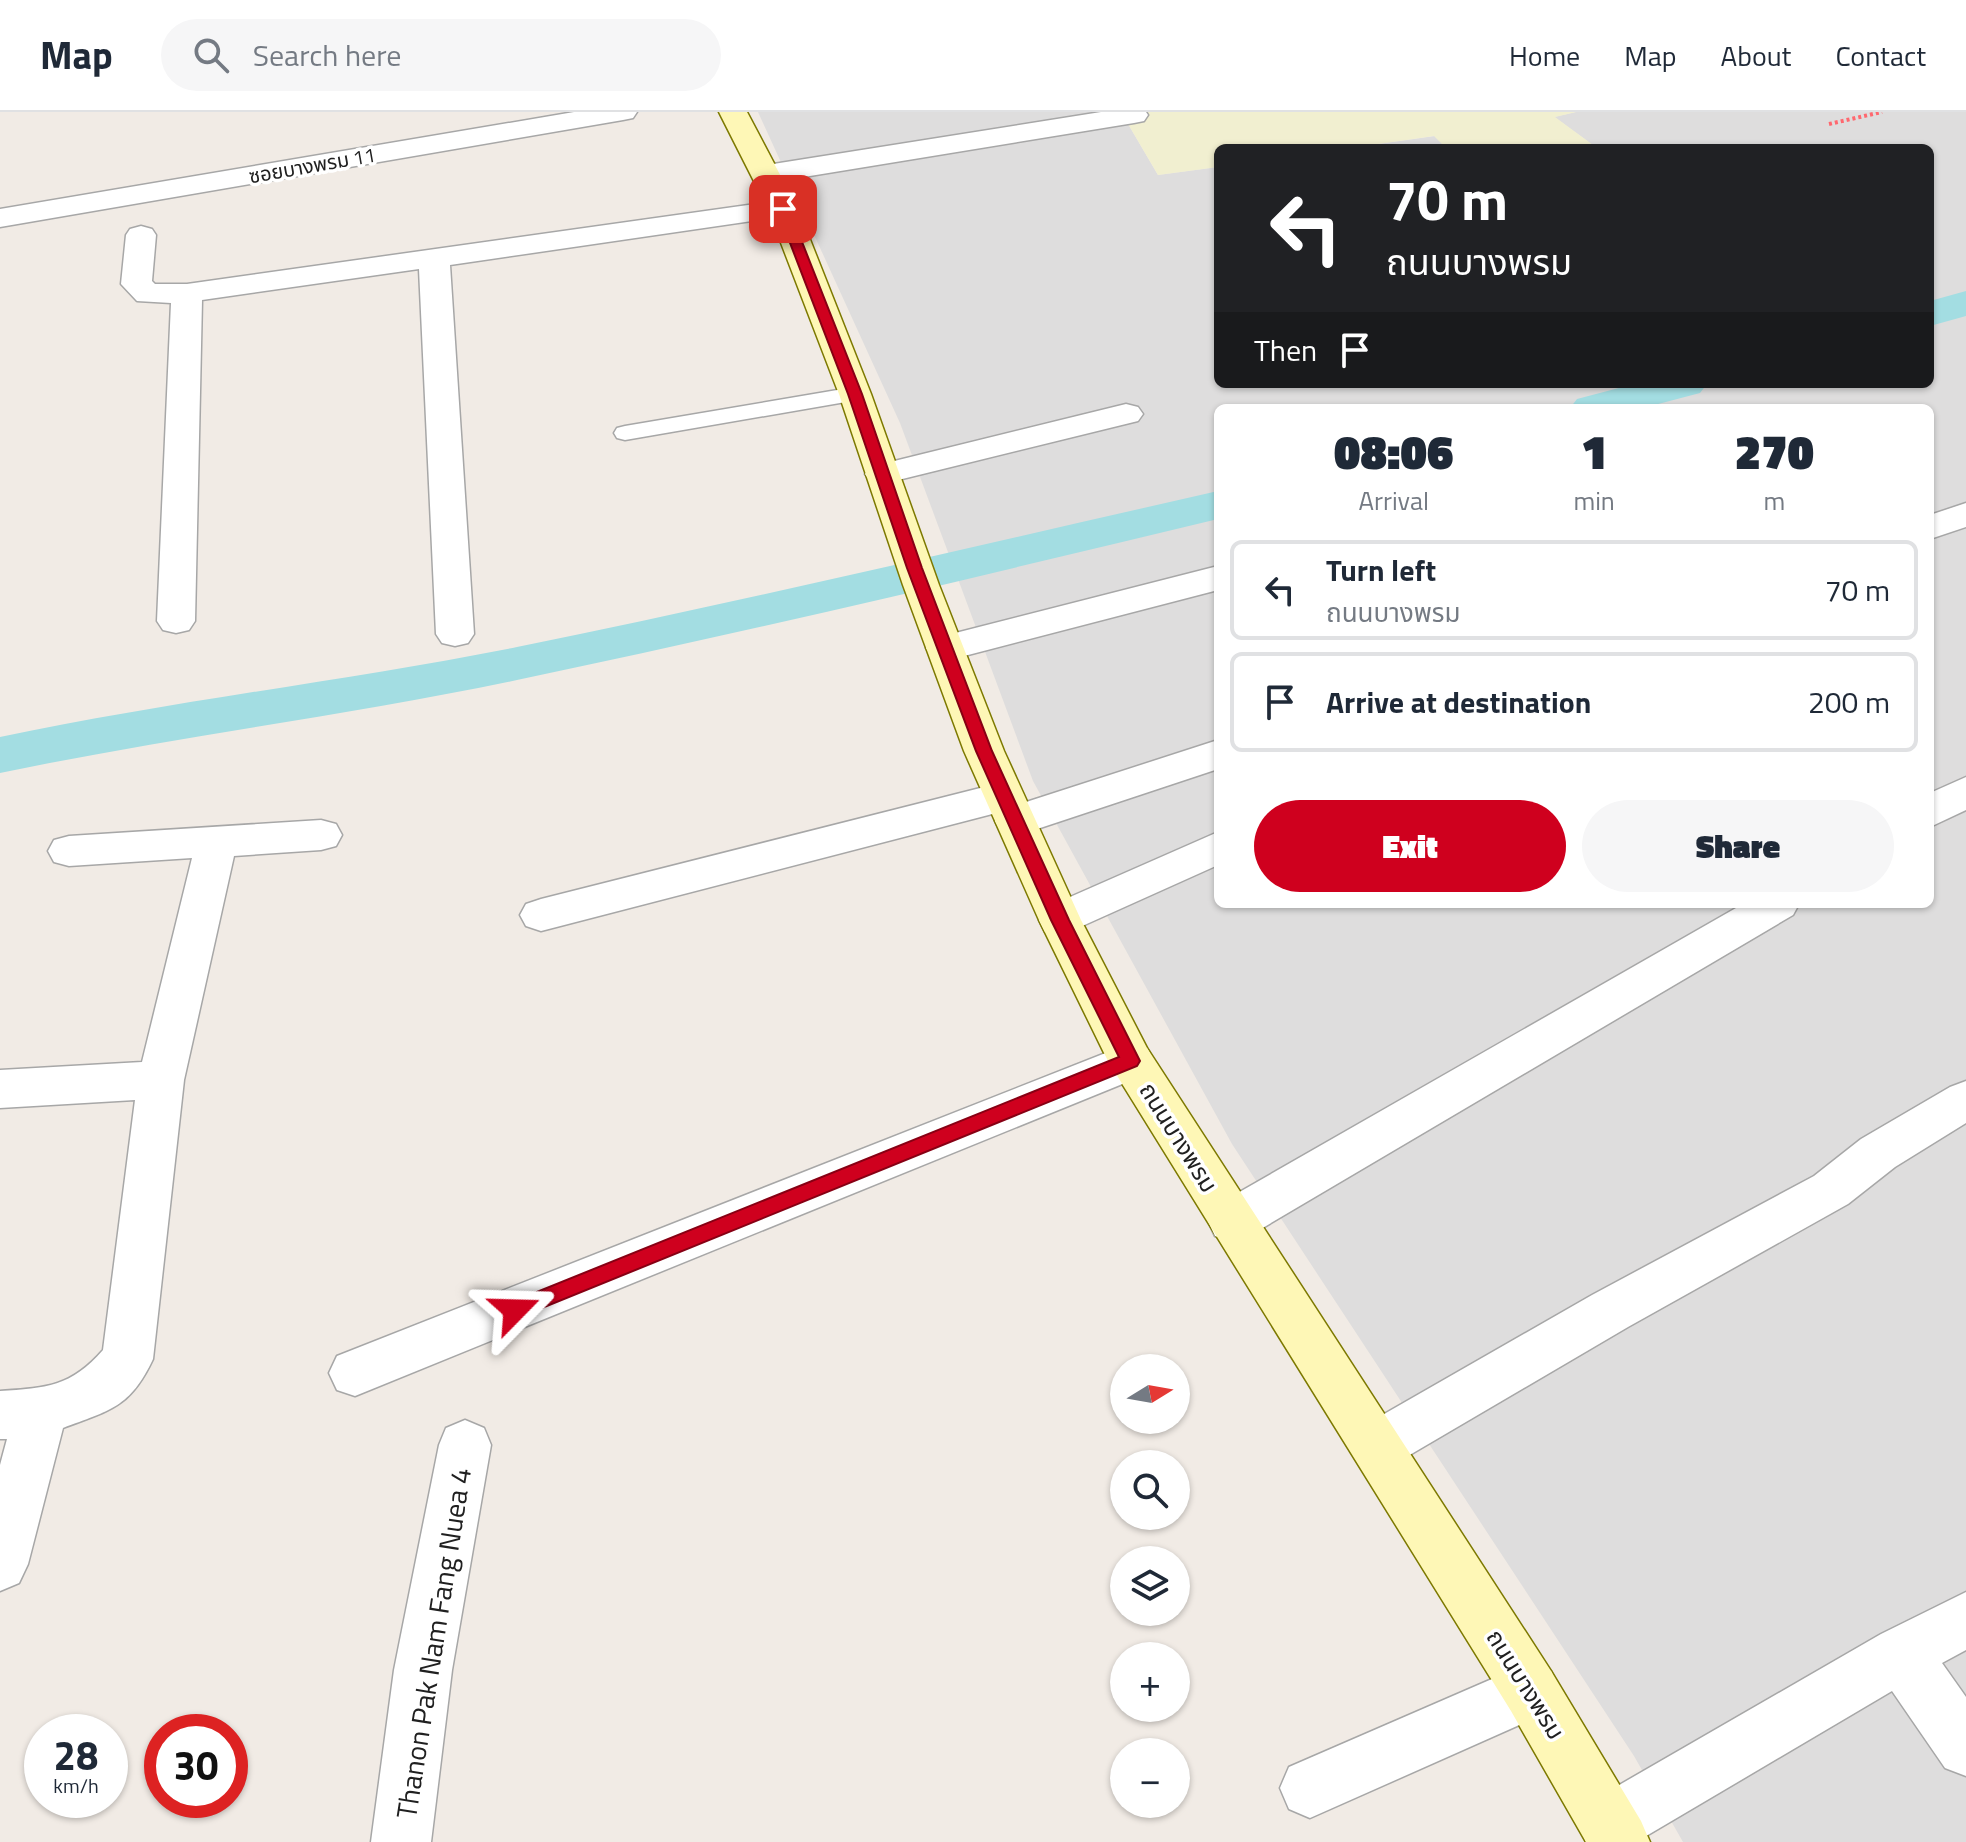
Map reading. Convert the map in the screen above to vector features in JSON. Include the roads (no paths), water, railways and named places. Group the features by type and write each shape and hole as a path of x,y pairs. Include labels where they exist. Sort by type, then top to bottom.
{"street":[{"name":"ซอยบางพรม 11","path":"0,218 623,112"},
{"name":"ถนนบางพรม","path":"733,112 783,209 855,394 945,648 1010,809 1060,920 1131,1061 1531,1691 1615,1833"},
{"path":"767,174 1134,115"},
{"path":"141,235 136,284 148,294 187,293 783,209"},
{"path":"434,259 455,634"},
{"path":"176,621 187,293"},
{"path":"882,474 1126,414"},
{"path":"1934,526 1966,514"},
{"path":"945,648 1214,579"},
{"path":"541,915 1010,809 1214,755"},
{"path":"1934,810 1966,791"},
{"path":"69,851 321,835"},
{"path":"0,1564 20,1414 101,1390 127,1359 161,1080 217,841"},
{"path":"1060,920 1214,849"},
{"path":"1232,1221 1771,908"},
{"path":"355,1373 1131,1061"},
{"path":"0,1089 161,1080"},
{"path":"1377,1446 1610,1311 1831,1190 1878,1153 1966,1100"},
{"name":"Thanon Pak Nam Fang Nuea 4","path":"401,1842 423,1670 465,1445"},
{"path":"1615,1833 1901,1654 1966,1620"},
{"path":"1901,1654 1966,1747"},
{"path":"1310,1788 1531,1691"}],"lane":[{"path":"625,433 855,394"}],"waterway":[{"path":"1934,313 1966,303"},
{"path":"1608,404 1670,388"},
{"path":"0,755 100,734 514,664 849,591 1214,506"}]}
